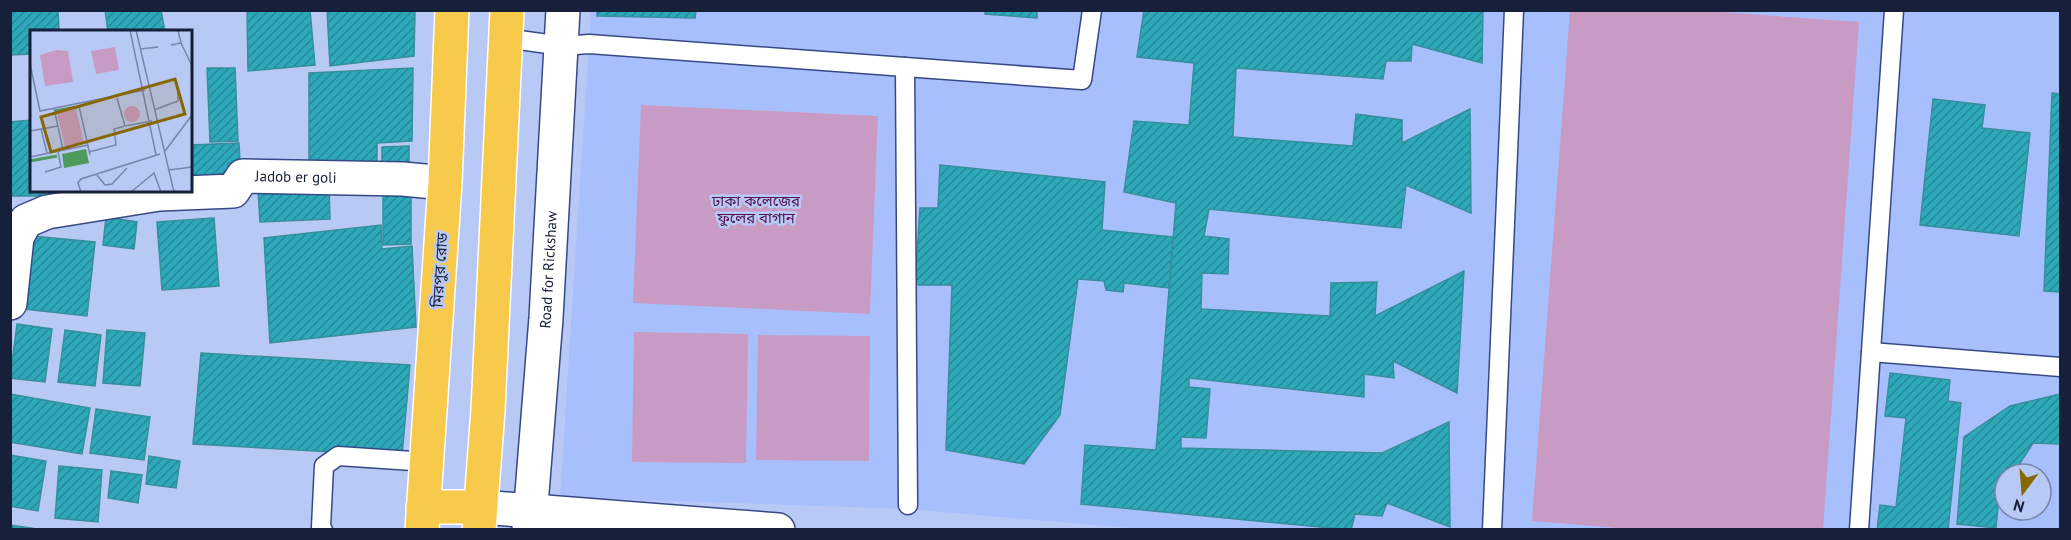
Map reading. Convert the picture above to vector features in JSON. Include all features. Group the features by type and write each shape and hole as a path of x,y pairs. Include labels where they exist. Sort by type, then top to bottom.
{"highway":[{"name":"মিরপুর রোড","path":"422,518 428,462 445,183 452,10"},
{"path":"422,518 479,518 488,410 507,24"}],"street":[{"name":"Road for Rickshaw","path":"529,521 546,318 563,10"},
{"name":"Jadob er goli","path":"10,303 17,237 26,221 47,212 159,194 233,191 243,176 403,179 445,183"},
{"path":"479,518 529,521 597,515 778,530"}],"lane":[{"path":"507,24 562,46 589,44 1082,80 1092,10"},
{"path":"1492,530 1514,10"},
{"path":"1860,530 1894,10"},
{"path":"904,67 908,505"},
{"path":"1871,352 2061,367"},
{"path":"323,530 321,527 324,466 338,456 428,462"}],"shaded area":[{"path":"696,10 985,10 985,14 1036,18 1037,11 1144,10 1137,57 1194,63 1189,125 1134,121 1124,192 1176,203 1173,237 1102,230 1105,182 940,165 938,208 920,208 915,284 952,285 946,450 1024,464 1060,415 1078,279 1104,281 1106,290 1123,291 1124,283 1169,288 1156,450 1085,445 1081,504 1348,529 1153,530 906,509 560,497 591,11 597,11 597,16 695,18","holes":["641,105 878,116 870,314"]},
{"path":"1483,11 2060,11 2060,94 2052,94 2044,291 2060,292 2060,394 2010,406 1965,437 1957,523 1996,528 1997,522 2053,522 2053,462 2021,462 2033,443 2060,444 2060,529 1948,529 1950,380 1890,373 1885,415 1906,418 1896,507 1880,505 1877,529 1351,529 1355,514 1382,516 1387,503 1449,527 1449,423 1382,453 1181,448 1181,437 1206,438 1210,389 1189,387 1189,378 1363,397 1364,374 1394,378 1393,361 1457,392 1463,271 1375,316 1376,282 1331,283 1330,316 1201,309 1202,273 1209,209 1401,228 1406,185 1470,212 1470,110 1402,143 1402,120 1356,114 1353,146 1233,137 1236,68 1411,61 1412,44 1482,63","holes":["1933,100 1985,105 1982,128 2030,133 2019,235 1921,225"]}],"green space":[{"path":"1570,11 1707,11 1859,22 1823,529 1643,530 1532,521"},
{"name":"ঢাকা কলেজের ফুলের বাগান","path":"641,105 878,116 870,314 633,303"},
{"path":"634,332 748,334 746,463 632,462"},
{"path":"758,335 870,336 869,461 756,460"}],"building":[{"path":"10,10 58,10 59,30 30,30 30,54 10,55"},
{"path":"105,10 161,10 165,30 108,30"},
{"path":"247,10 310,10 315,65 248,71"},
{"path":"327,10 415,10 414,56 330,66"},
{"path":"597,10 696,10 695,18 597,16"},
{"path":"985,10 1037,10 1037,18 985,14"},
{"path":"1144,10 1483,10 1482,63 1412,44 1411,61 1386,61 1383,79 1236,68 1233,137 1353,146 1356,114 1402,120 1402,143 1470,109 1471,213 1406,185 1401,228 1209,209 1204,236 1229,239 1228,274 1202,273 1201,309 1330,316 1331,283 1377,282 1375,316 1464,271 1457,393 1393,361 1394,378 1364,374 1364,397 1189,378 1189,387 1210,389 1206,438 1181,437 1181,448 1382,453 1449,422 1450,527 1387,503 1382,516 1355,514 1351,530 1081,504 1085,445 1156,450 1176,203 1124,192 1134,121 1189,125 1194,63 1137,57"},
{"path":"207,68 235,68 238,141 210,142"},
{"path":"413,68 412,141 377,143 377,166 309,170 309,73"},
{"path":"2052,93 2060,94 2060,292 2044,291"},
{"path":"1933,99 1985,105 1982,128 2030,133 2019,236 1920,225"},
{"path":"30,120 30,192 52,192 52,196 10,196 10,122"},
{"path":"239,143 240,163 228,163 229,187 192,188 192,145"},
{"path":"409,146 409,170 382,171 382,147"},
{"path":"940,165 1105,182 1102,230 1173,237 1169,288 1124,283 1123,292 1106,290 1104,281 1078,279 1060,415 1024,464 946,450 952,285 915,285 920,208 938,208"},
{"path":"329,186 330,219 260,222 258,190"},
{"path":"411,194 411,244 383,245 383,196"},
{"path":"106,217 137,222 134,249 103,245"},
{"path":"214,218 219,286 162,290 157,222"},
{"path":"381,225 382,249 412,246 416,327 270,343 264,238"},
{"path":"32,236 95,242 87,316 24,309"},
{"path":"17,324 52,329 45,382 10,378"},
{"path":"65,330 101,335 95,386 58,382"},
{"path":"107,330 145,333 140,386 103,383"},
{"path":"201,353 410,365 402,456 193,444"},
{"path":"1890,373 1950,380 1948,401 1961,403 1948,530 1877,530 1880,505 1896,507 1906,418 1885,416"},
{"path":"10,394 90,408 82,454 10,442"},
{"path":"2060,394 2060,444 2033,443 2021,462 1993,462 1993,522 1997,522 1996,528 1957,524 1964,437 2010,406"},
{"path":"96,409 150,417 144,460 90,453"},
{"path":"10,455 46,461 38,511 10,506"},
{"path":"149,456 180,461 176,488 146,484"},
{"path":"59,466 102,470 98,522 55,518"},
{"path":"111,471 142,475 138,503 108,498"},
{"path":"10,525 44,530 10,530"}]}
